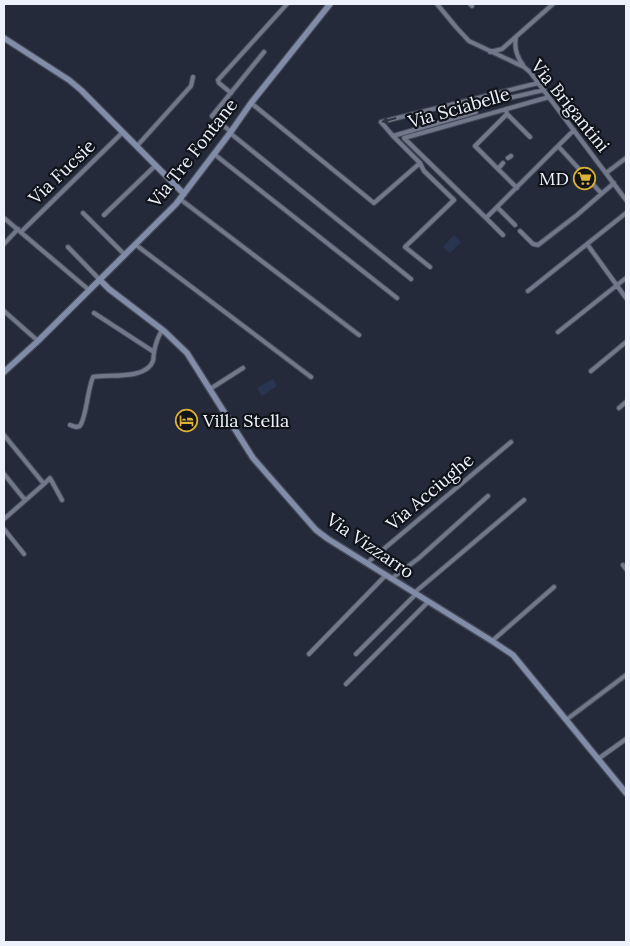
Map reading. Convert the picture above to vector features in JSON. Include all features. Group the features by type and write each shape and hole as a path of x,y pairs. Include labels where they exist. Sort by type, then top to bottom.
{"street":[{"path":"231,93 218,83 218,80 287,4"},
{"name":"Via Tre Fontane","path":"4,372 136,245 182,196 251,103 330,4"},
{"name":"Via Brigantini","path":"437,4 469,41 524,67 544,90 626,200"},
{"path":"490,52 502,49 553,4"},
{"path":"516,37 515,50 524,67"},
{"path":"4,38 69,80 81,90 156,165 182,196 359,335"},
{"path":"500,56 502,49"},
{"path":"510,60 515,50"},
{"path":"264,52 212,117 411,279"},
{"path":"137,146 192,86 193,77"},
{"path":"430,267 405,247 454,200 424,171 420,163 381,122 538,83"},
{"name":"Via Sciabelle","path":"393,136 476,112 476,103 492,99 496,101 544,90"},
{"name":"Via Sciabelle","path":"486,218 404,138 506,112 549,97"},
{"path":"251,103 374,203 420,163"},
{"path":"517,188 475,146 506,112 530,137"},
{"path":"503,235 486,218 574,130"},
{"name":"Via Fucsie","path":"4,244 123,132"},
{"path":"558,146 601,193"},
{"path":"214,154 397,298"},
{"path":"606,173 626,158"},
{"path":"498,169 503,163"},
{"path":"104,215 156,165"},
{"path":"520,232 533,244 538,245 614,183"},
{"path":"497,207 515,225"},
{"path":"83,213 125,255"},
{"path":"528,291 626,213"},
{"path":"4,218 89,290"},
{"path":"587,244 626,298"},
{"path":"136,245 311,377"},
{"path":"68,247 100,280"},
{"path":"558,332 626,278"},
{"name":"Via Vizzarro","path":"100,280 162,330 189,355 253,458 316,530 513,655 626,793"},
{"path":"4,311 38,341"},
{"path":"94,313 154,352"},
{"path":"70,425 76,427 80,426 83,422 93,377 131,375 140,372 151,364 158,337 162,330"},
{"path":"591,371 626,342"},
{"path":"210,389 244,368"},
{"path":"619,408 626,402"},
{"path":"4,435 44,484"},
{"name":"Via Acciughe","path":"367,563 511,442"},
{"path":"4,474 25,500"},
{"path":"4,519 50,478 62,500"},
{"path":"309,654 389,577 419,558 488,496"},
{"path":"356,654 415,594 524,500"},
{"path":"4,529 24,554"},
{"path":"492,641 554,587"},
{"path":"346,684 428,602"},
{"path":"566,720 626,675"},
{"path":"598,760 626,740"}],"shaded area":[{"path":"454,235 461,242 450,253 443,247"},
{"path":"273,379 277,386 262,396 257,388"}],"place":[{"name":"MD","path":"585,179"},
{"name":"Villa Stella","path":"187,421"}]}
